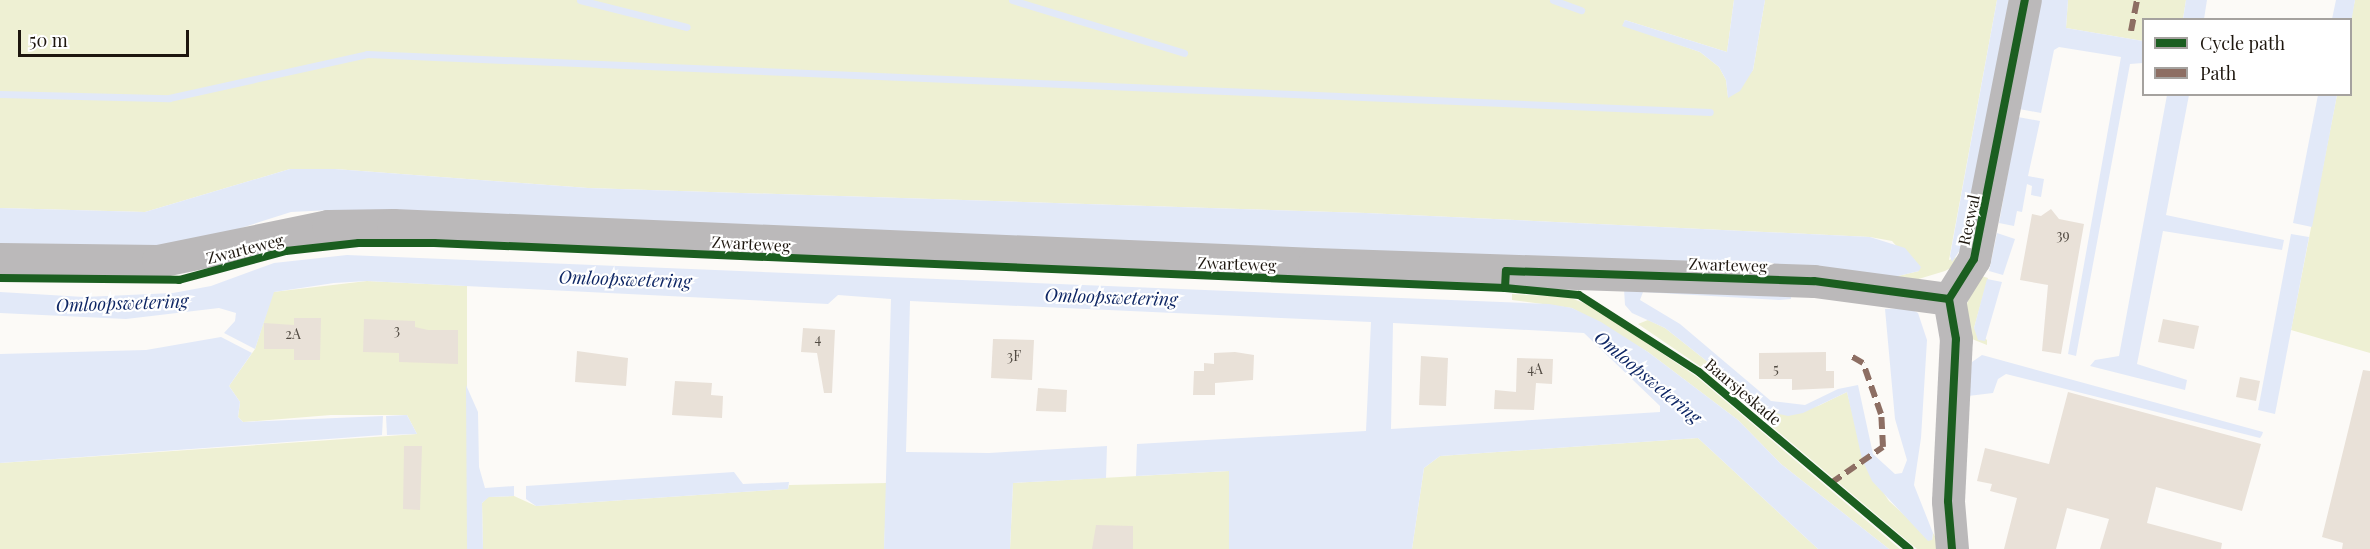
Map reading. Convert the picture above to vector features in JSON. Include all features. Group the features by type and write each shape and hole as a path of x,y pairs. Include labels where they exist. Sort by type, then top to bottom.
{"street":[{"name":"Reewal","path":"1949,298 1974,259 2025,0"},
{"name":"Zwarteweg","path":"0,259 158,261 328,226 434,235 1505,279 1814,281 1949,298"},
{"path":"1949,298 1956,339 1948,501 1952,549"}],"green space":[{"path":"0,0 1734,0 1727,52 1625,20 1623,25 1700,52 1719,67 1726,80 1728,97 1753,70 1765,0 1997,0 1949,260 1957,257 1954,266 1945,271 1912,281 1894,277 1919,271 1892,241 1870,237 1366,213 588,188 335,169 290,169 145,212 0,208"},
{"path":"2068,0 2186,0 2183,18 2142,18 2142,41 2066,28"},
{"path":"2355,0 2370,0 2370,353 2291,330 2337,96 2352,96 2351,18"},
{"path":"1978,275 1988,278 1974,328 1987,340 1987,345 1972,339 1965,309"},
{"path":"367,281 467,286 467,549 0,549 0,463 417,434 407,415 331,415 243,422 238,417 240,402 229,386 255,349 273,292"},
{"path":"1512,294 1568,297 1592,306 1697,377 1900,549 1889,549 1781,464 1738,420 1648,352 1572,308 1512,300"},
{"path":"1648,320 1665,328 1771,412 1818,406 1847,392 1866,466 1889,501 1932,540 1933,533 1942,549 1917,549 1704,369 1638,324"},
{"path":"1698,438 1818,549 1412,549 1424,468 1440,456"},
{"path":"1229,471 1229,549 1010,549 1013,483"},
{"path":"887,483 884,549 483,549 482,503 488,497 514,496 536,506 788,489 789,485"}],"water":[{"path":"1734,0 1765,0 1753,70 1740,91 1728,98 1726,80 1719,67 1700,52 1622,26 1625,20 1727,52"},
{"path":"1997,0 2009,0 1962,247 1952,262 1950,256"},
{"path":"2040,0 2068,0 2066,28 2142,41 2142,63 2130,64 2076,356 2068,354 2121,57 2059,47 2054,50 2041,113 2019,109"},
{"path":"2186,0 2207,0 2204,18 2183,18"},
{"path":"2336,0 2355,0 2352,18 2332,18"},
{"path":"2167,96 2189,96 2166,215 2284,240 2282,250 2163,231 2137,364 2187,380 2185,390 2090,366 2095,360 2119,356"},
{"path":"2318,96 2337,96 2312,227 2293,223"},
{"path":"2018,117 2040,121 2028,176 2044,179 2041,197 2031,195 2032,186 2027,184 2022,212 2017,211 2014,226 1999,223"},
{"path":"290,169 335,169 588,188 1366,213 1870,237 1905,248 1921,267 1919,271 1894,277 331,210 291,212 197,242 158,247 0,247 0,208 145,212"},
{"path":"1997,233 2015,239 2003,275 1989,271"},
{"path":"2291,234 2309,237 2275,414 2258,410"},
{"name":"Omloopswetering","path":"347,255 1549,304 1572,308 1601,322 1648,352 1738,420 1781,464 1889,549 1818,549 1698,438 1440,456 1424,468 1412,549 1229,549 1229,471 1136,476 1137,444 1366,431 1371,322 910,301 906,452 989,453 1107,446 1106,478 1013,483 1010,549 884,549 891,299 838,295 828,304 367,281 334,283 274,292 255,349 224,333 235,321 236,313 219,308 126,319 0,313 0,292 84,297 173,293 211,286 274,263","holes":["1393,323 1584,333 1660,406 1660,412 1391,429"]},
{"path":"1987,279 2002,282 1985,341 1978,340 1974,328"},
{"path":"1624,289 1791,292 1791,299 1779,300 1643,292 1640,300 1680,324 1771,401 1805,405 1838,389 1858,385 1873,454 1895,474 1902,473 1907,460 1895,419 1885,309 1909,308 1918,313 1927,340 1921,438 1914,485 1933,533 1932,540 1928,541 1872,481 1862,459 1847,392 1803,413 1788,416 1771,412 1665,328 1632,313 1625,305"},
{"path":"221,337 252,353 229,386 240,402 238,417 243,422 383,416 382,435 0,463 0,354 146,350"},
{"path":"1982,355 2263,432 2260,438 2006,374 1998,379 1993,393 1968,396 1972,362"},
{"path":"466,385 478,412 479,467 485,488 514,486 514,496 489,497 482,503 483,549 467,549"},
{"path":"407,415 417,434 387,435 386,416"},
{"path":"734,472 743,484 789,482 788,489 536,506 526,499 526,486"}],"building":[{"path":"2051,209 2059,219 2084,224 2061,354 2042,351 2048,285 2020,280 2032,214 2041,216"},
{"path":"294,318 321,318 320,360 294,360 294,349 264,349 264,323 294,325"},
{"path":"364,319 415,321 415,327 428,330 458,330 458,364 399,362 399,353 363,352"},
{"path":"2163,319 2199,326 2194,349 2158,342"},
{"path":"803,328 835,330 832,393 824,393 817,353 801,352"},
{"path":"993,339 1034,340 1032,380 991,378"},
{"path":"577,351 628,358 626,386 575,382"},
{"path":"1235,352 1254,355 1253,380 1215,383 1215,395 1193,395 1194,371 1204,371 1204,363 1214,364 1214,353"},
{"path":"1826,352 1826,371 1834,371 1834,388 1792,390 1792,379 1759,379 1759,353"},
{"path":"1421,356 1448,358 1446,406 1419,405"},
{"path":"1517,358 1553,359 1552,384 1536,383 1534,410 1494,409 1495,390 1516,392"},
{"path":"2363,370 2370,371 2370,549 2342,549 2343,543 2322,537"},
{"path":"2240,377 2260,381 2256,401 2236,397"},
{"path":"675,381 712,383 711,395 723,396 722,418 672,415"},
{"path":"1038,388 1067,390 1066,412 1036,411"},
{"path":"2068,392 2261,444 2242,511 2156,487 2147,523 2222,543 2221,549 2100,549 2109,519 2067,508 2056,549 2004,549 2017,498 1990,491 1992,484 1977,481 1985,448 2049,464"},
{"path":"404,446 422,446 420,510 403,509"},
{"path":"1096,525 1133,526 1133,549 1092,549"}],"waterway":[{"path":"580,0 687,27"},
{"path":"1012,0 1184,53"},
{"path":"1553,0 1581,10"},
{"path":"0,94 169,98 367,54 1710,112"}],"marked path":[{"path":"2131,31 2137,0"},
{"path":"1831,483 1883,447 1881,414 1863,363 1851,356"}],"cycle path":[{"path":"1952,549 1948,501 1956,339 1949,299 1974,259 2025,0"},
{"name":"Baarsjeskade","path":"0,278 179,280 286,251 359,243 434,243 1505,288 1579,295 1699,372 1909,549"},
{"path":"1505,288 1506,271 1814,281 1949,299"}]}
